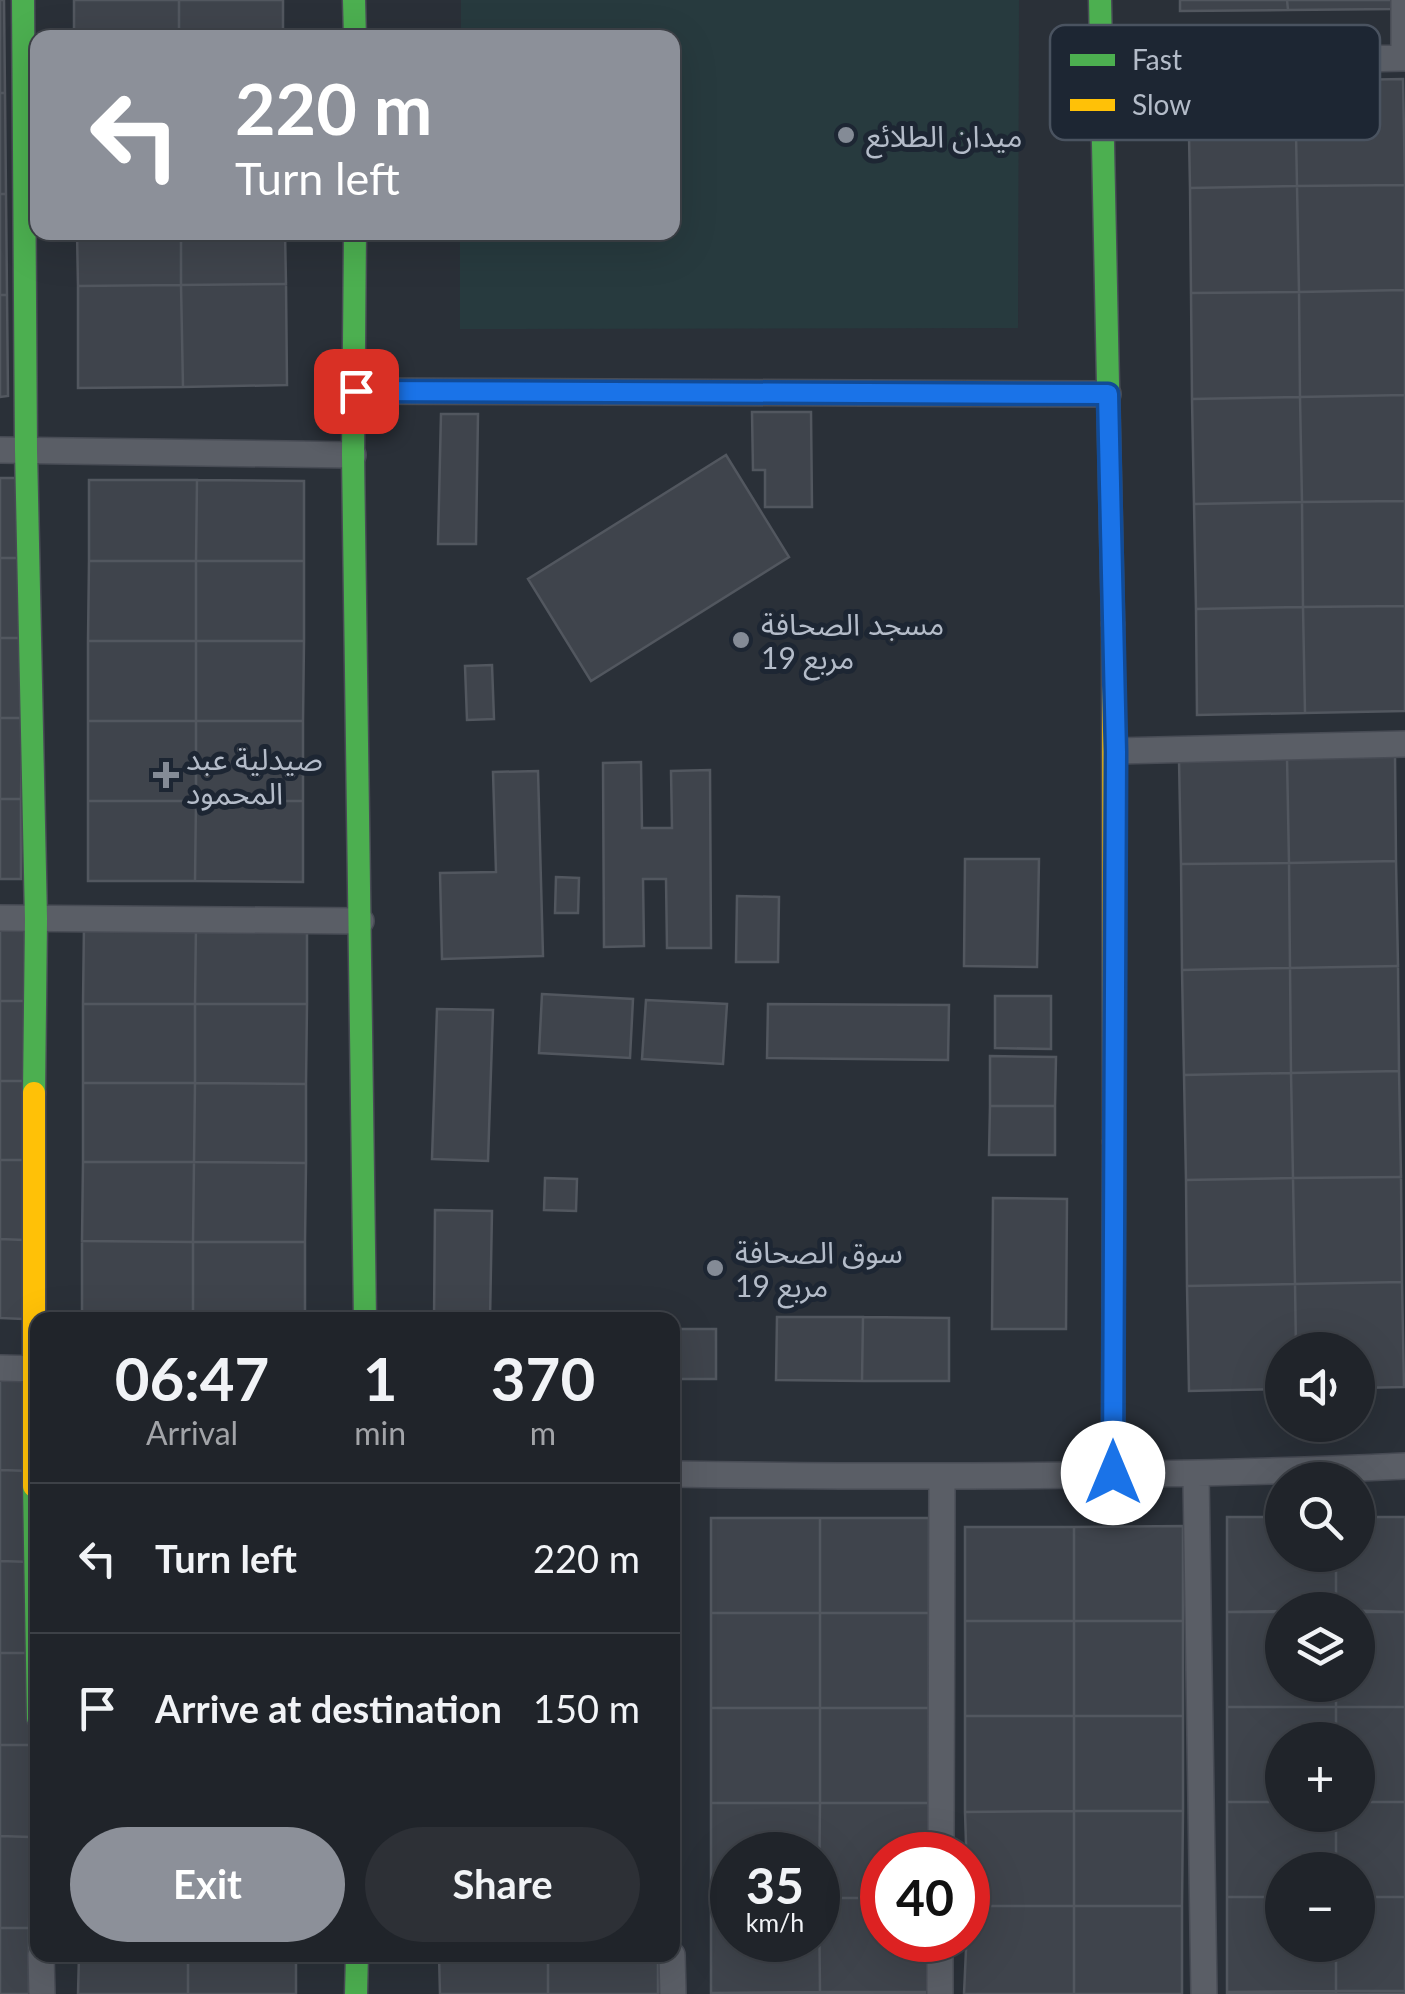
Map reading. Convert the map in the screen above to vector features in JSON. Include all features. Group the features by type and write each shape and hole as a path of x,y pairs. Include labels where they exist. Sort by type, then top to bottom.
{"street":[{"path":"23,0 13,450 36,919 34,1312"},
{"path":"354,0 354,30"},
{"path":"1100,0 1100,25"},
{"path":"1380,59 1405,58 1404,0"},
{"path":"1103,140 1116,752 1113,1473"},
{"path":"355,240 353,455 365,1312"},
{"path":"356,391 1108,394"},
{"path":"13,450 353,455"},
{"path":"1116,752 1405,744"},
{"path":"0,918 361,920"},
{"path":"0,1368 30,1368"},
{"path":"680,1474 942,1478 1196,1475 1405,1466"},
{"path":"1196,1475 1204,1994"},
{"path":"940,1832 942,1478"},
{"path":"42,1962 42,1994"},
{"path":"356,1994 357,1962"},
{"path":"672,1962 673,1994"},
{"path":"940,1962 940,1994"}],"green space":[{"name":"ميدان الطلائع","path":"461,0 1019,0 1018,328 460,329 460,240 680,240 680,30 461,30"}],"building":[{"path":"0,0 4,0 5,93 0,93"},
{"path":"74,0 179,0 179,30 74,30"},
{"path":"179,0 283,0 283,30 179,30"},
{"path":"1180,0 1287,0 1288,10 1180,11"},
{"path":"1287,0 1395,0 1395,9 1288,10"},
{"path":"1380,79 1403,79 1405,185 1297,186 1296,140 1380,140"},
{"path":"0,93 5,93 6,194 0,194"},
{"path":"1189,140 1296,140 1297,186 1190,188"},
{"path":"1405,185 1405,290 1299,292 1297,186"},
{"path":"1297,186 1299,292 1191,293 1190,188"},
{"path":"0,194 6,194 7,295 0,295"},
{"path":"77,240 181,240 181,285 78,286"},
{"path":"181,240 285,240 286,284 181,285"},
{"path":"286,284 287,385 183,387 181,285"},
{"path":"181,285 183,387 78,388 78,286"},
{"path":"1405,290 1405,395 1300,397 1299,292"},
{"path":"1299,292 1300,397 1192,399 1191,293"},
{"path":"0,295 7,295 8,396 0,397"},
{"path":"1405,395 1405,501 1302,502 1300,397"},
{"path":"1300,397 1302,502 1194,504 1192,399"},
{"path":"752,412 811,412 812,507 765,507 765,470 753,470"},
{"path":"441,414 478,414 476,544 438,544"},
{"path":"726,455 789,557 591,681 528,579"},
{"path":"0,478 23,478 22,558 0,558"},
{"path":"89,480 197,480 196,561 89,561"},
{"path":"197,480 304,481 304,561 196,561"},
{"path":"1405,501 1405,606 1303,607 1302,502"},
{"path":"1302,502 1303,607 1196,609 1194,504"},
{"path":"0,558 22,558 22,638 0,638"},
{"path":"89,561 196,561 196,641 88,641"},
{"path":"196,561 304,561 304,641 196,641"},
{"path":"1405,606 1405,711 1305,713 1303,607"},
{"path":"1303,607 1305,713 1197,715 1196,609"},
{"path":"0,638 22,638 22,718 0,718"},
{"path":"88,641 196,641 196,721 88,721"},
{"path":"196,641 304,641 303,721 196,721"},
{"path":"492,665 494,719 467,720 465,666"},
{"path":"0,718 22,718 21,799 0,799"},
{"path":"88,721 196,721 196,801 88,801"},
{"path":"196,721 303,721 303,801 196,801"},
{"path":"1395,756 1396,861 1289,863 1287,757"},
{"path":"1287,757 1289,863 1181,864 1179,759"},
{"path":"641,762 642,828 672,828 671,771 710,770 711,948 667,948 666,879 643,879 644,946 604,947 603,763"},
{"path":"538,771 543,956 442,959 440,873 496,872 493,772"},
{"path":"0,799 21,799 21,879 0,879"},
{"path":"88,801 196,801 195,881 88,881"},
{"path":"196,801 303,801 303,882 195,881"},
{"path":"965,859 1039,859 1037,967 964,966"},
{"path":"1396,861 1398,966 1290,968 1289,863"},
{"path":"1289,863 1290,968 1182,970 1181,864"},
{"path":"556,877 579,878 578,913 555,913"},
{"path":"737,896 779,897 778,962 736,962"},
{"path":"0,922 25,923 25,1001 0,1001"},
{"path":"84,924 196,925 195,1004 83,1004"},
{"path":"196,925 307,925 307,1004 195,1004"},
{"path":"1398,966 1399,1071 1291,1073 1290,968"},
{"path":"1290,968 1291,1073 1184,1075 1182,970"},
{"path":"542,994 633,999 630,1058 539,1053"},
{"path":"995,996 1051,996 1051,1049 995,1048"},
{"path":"646,1000 727,1004 723,1064 642,1059"},
{"path":"0,1001 25,1001 25,1081 0,1081"},
{"path":"83,1004 195,1004 195,1083 83,1083"},
{"path":"195,1004 307,1004 306,1084 195,1083"},
{"path":"768,1004 949,1005 948,1060 767,1058"},
{"path":"437,1009 493,1010 488,1161 432,1159"},
{"path":"990,1056 1056,1057 1055,1106 990,1106"},
{"path":"1399,1071 1401,1177 1293,1178 1291,1073"},
{"path":"1291,1073 1293,1178 1186,1180 1184,1075"},
{"path":"0,1081 25,1081 24,1160 0,1160"},
{"path":"83,1083 195,1083 194,1162 83,1162"},
{"path":"195,1083 306,1084 306,1163 194,1162"},
{"path":"990,1106 1055,1106 1055,1155 989,1155"},
{"path":"0,1160 24,1160 24,1240 0,1239"},
{"path":"83,1162 194,1162 193,1242 82,1241"},
{"path":"194,1162 306,1163 305,1242 193,1242"},
{"path":"1401,1177 1402,1282 1295,1284 1293,1178"},
{"path":"545,1178 577,1179 576,1211 544,1210"},
{"path":"1293,1178 1295,1284 1187,1286 1186,1180"},
{"path":"993,1198 1067,1199 1066,1329 992,1329"},
{"path":"435,1210 492,1211 490,1312 434,1312"},
{"path":"0,1239 24,1240 23,1319 0,1318"},
{"path":"82,1241 193,1242 193,1312 82,1312"},
{"path":"193,1242 305,1242 305,1312 193,1312"},
{"path":"1402,1282 1404,1387 1375,1388 1375,1332 1296,1332 1295,1284"},
{"path":"1295,1284 1296,1332 1265,1332 1265,1389 1189,1391 1187,1286"},
{"path":"777,1317 863,1317 862,1381 776,1380"},
{"path":"863,1317 949,1318 949,1381 862,1381"},
{"path":"680,1329 716,1329 716,1379 680,1379"},
{"path":"0,1378 30,1379 30,1471 0,1470"},
{"path":"0,1470 30,1471 30,1562 0,1561"},
{"path":"1227,1517 1265,1517 1265,1572 1336,1572 1336,1592 1265,1592 1265,1611 1227,1612"},
{"path":"1375,1517 1405,1517 1405,1612 1375,1611 1375,1592 1336,1592 1336,1572 1375,1572"},
{"path":"711,1518 820,1518 820,1613 711,1613"},
{"path":"820,1518 929,1518 929,1613 820,1613"},
{"path":"1183,1526 1183,1621 1074,1621 1074,1527"},
{"path":"965,1527 1074,1527 1074,1621 965,1621"},
{"path":"0,1561 30,1562 30,1653 0,1653"},
{"path":"1227,1612 1265,1612 1265,1702 1336,1702 1336,1707 1227,1707"},
{"path":"1375,1612 1405,1612 1405,1707 1336,1707 1336,1702 1375,1702"},
{"path":"711,1613 820,1613 820,1708 711,1708"},
{"path":"820,1613 929,1613 929,1708 820,1708"},
{"path":"965,1621 1074,1621 1074,1716 965,1716"},
{"path":"1074,1621 1183,1621 1183,1716 1074,1716"},
{"path":"0,1653 30,1653 30,1745 0,1745"},
{"path":"1227,1707 1336,1707 1336,1722 1265,1722 1265,1802 1227,1802"},
{"path":"1336,1707 1405,1707 1405,1802 1375,1802 1375,1722 1336,1722"},
{"path":"711,1708 820,1708 820,1803 711,1803"},
{"path":"820,1708 929,1708 929,1803 820,1803"},
{"path":"965,1716 1074,1716 1074,1811 965,1812"},
{"path":"1074,1716 1183,1716 1183,1811 1074,1811"},
{"path":"0,1745 30,1745 30,1837 0,1836"},
{"path":"1227,1802 1265,1802 1265,1832 1336,1832 1336,1852 1265,1852 1265,1897 1227,1897"},
{"path":"1375,1802 1405,1802 1405,1897 1375,1897 1375,1852 1336,1852 1336,1832 1375,1832"},
{"path":"711,1803 820,1803 820,1832 711,1832"},
{"path":"820,1803 929,1803 929,1832 860,1832 860,1898 840,1898 840,1832 820,1832"},
{"path":"1074,1811 1074,1906 990,1906 990,1832 966,1832 965,1812"},
{"path":"1074,1811 1183,1811 1182,1906 1074,1906"},
{"path":"0,1836 30,1837 29,1928 0,1928"},
{"path":"1227,1897 1265,1897 1265,1962 1336,1962 1336,1991 1227,1992"},
{"path":"1375,1897 1405,1897 1405,1991 1336,1991 1336,1962 1375,1962"},
{"path":"840,1898 860,1898 860,1962 929,1962 929,1992 820,1992 820,1962 840,1962"},
{"path":"990,1906 1074,1906 1074,1994 964,1994 965,1962 990,1962"},
{"path":"1074,1906 1182,1906 1182,1994 1074,1994"},
{"path":"0,1928 29,1928 29,1994 0,1994"},
{"path":"79,1962 188,1962 188,1994 78,1994"},
{"path":"188,1962 296,1962 296,1994 188,1994"},
{"path":"439,1962 548,1962 548,1994 440,1994"},
{"path":"548,1962 658,1962 658,1994 548,1994"},
{"path":"711,1962 820,1962 820,1992 711,1993"},
{"path":"1405,1991 1405,1994 1336,1994"},
{"path":"929,1992 929,1994 820,1994"},
{"path":"1227,1992 1336,1994 1227,1994"},
{"path":"711,1993 820,1994 711,1994"}],"traffic: fast":[{"path":"23,0 26,450 36,919 34,1093"},
{"path":"354,0 355,30"},
{"path":"1100,0 1101,25"},
{"path":"1103,140 1113,624"},
{"path":"355,240 353,455 365,1312"},
{"path":"1113,1473 1114,1142"},
{"path":"356,1994 357,1962"}],"traffic: slow":[{"path":"1113,624 1114,1142"},
{"path":"34,1093 34,1312"}],"place":[{"name":"ميدان الطلائع","path":"846,135"},
{"name":"مسجد الصحافة مربع 19","path":"741,640"},
{"name":"صيدلية عبد المحمود","path":"166,775"},
{"name":"سوق الصحافة مربع 19","path":"715,1268"}],"route":[{"path":"356,391 1108,394 1116,752 1113,1473"}]}
